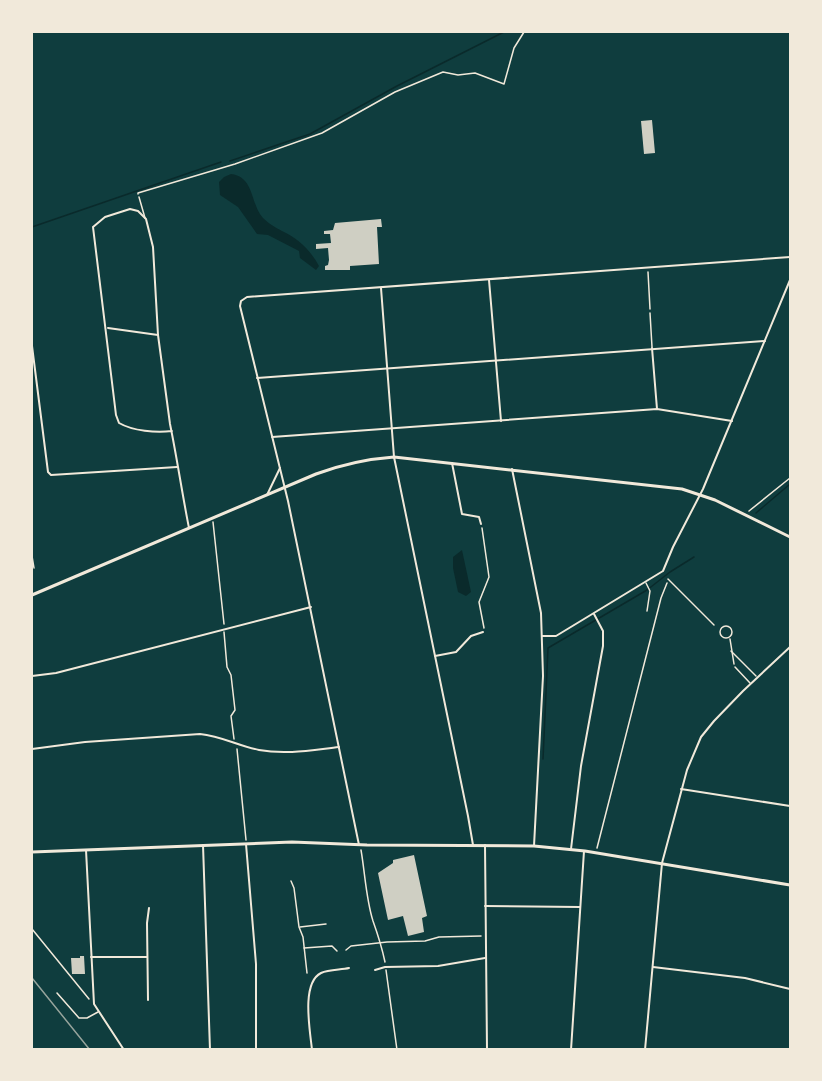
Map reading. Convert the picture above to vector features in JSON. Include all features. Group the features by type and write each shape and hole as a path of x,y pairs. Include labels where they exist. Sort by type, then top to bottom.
{"street":[{"path":"172,431 141,429 119,423 116,415 93,227 105,217 130,209 138,211 146,219 153,247 158,335 189,528"},
{"path":"359,845 285,488 240,306 241,301 247,297 790,257"},
{"path":"489,280 501,421"},
{"path":"542,636 556,636 595,616 647,584 663,571 700,495 790,280"},
{"path":"381,288 394,457 473,845"},
{"path":"106,328 158,335"},
{"path":"257,378 765,340"},
{"path":"32,346 48,472 51,475 178,467"},
{"path":"652,348 657,409"},
{"path":"272,437 657,409 732,421"},
{"path":"32,595 343,464 366,459 394,457 665,486 700,495 790,537"},
{"path":"452,463 462,514 479,517 481,524"},
{"path":"267,495 280,468"},
{"path":"512,469 540,599 543,676 534,846"},
{"path":"32,676 56,674 310,607"},
{"path":"571,849 583,756 603,646 603,632 595,616"},
{"path":"435,656 456,652 471,636 483,632"},
{"path":"645,1050 662,863 693,753 701,737 790,647"},
{"path":"32,749 85,742 200,734 213,735 258,750 281,752 339,747"},
{"path":"681,789 790,807"},
{"path":"32,852 315,842 359,845 534,846 571,849 790,885"},
{"path":"246,844 256,964 256,1050"},
{"path":"203,845 210,1050"},
{"path":"485,845 487,1050"},
{"path":"86,850 94,1004 124,1050"},
{"path":"571,1050 584,851"},
{"path":"485,906 580,907"},
{"path":"148,1000 147,923 149,908"},
{"path":"91,957 147,957"},
{"path":"375,970 385,967 438,966 485,958"},
{"path":"653,967 745,978 790,989"},
{"path":"312,1050 308,995 312,981 322,972 349,968"}],"lane":[{"path":"139,197 146,219"},
{"path":"650,313 652,348"},
{"path":"668,579 714,625"},
{"path":"647,584 650,591 647,611"},
{"path":"735,667 751,684"},
{"path":"57,993 79,1018 87,1018 98,1012"}],"path":[{"path":"138,193 235,164 322,133 395,92 443,72 458,75 475,73 504,84 514,48 524,32"},
{"path":"648,268 650,313"},
{"path":"745,515 790,478"},
{"path":"481,524 489,577 479,602 483,632"},
{"path":"32,556 34,568"},
{"path":"597,852 630,716 668,579"},
{"path":"729,638 721,635 720,631 724,626 732,628 733,632 729,638 735,667"},
{"path":"731,651 758,677"},
{"path":"237,744 246,844"},
{"path":"359,845 373,921 381,943 397,1050"},
{"path":"291,881 307,973"},
{"path":"299,927 326,924"},
{"path":"32,929 94,1004"},
{"path":"346,950 351,946 485,935"},
{"path":"304,948 332,946 337,951"}],"water":[{"path":"231,174 244,180 263,218 299,241 308,250 319,266 316,270 300,258 299,251 268,235 257,234 238,207 220,195 219,182"},
{"path":"462,550 471,592 466,596 458,592 453,568 453,557"}],"building":[{"path":"652,120 655,153 644,154 641,121"},
{"path":"381,219 382,227 377,227 379,264 350,266 350,270 325,270 329,260 328,248 316,249 316,244 331,243 330,234 324,234 324,231 333,230 335,223"},
{"path":"414,855 427,916 422,918 424,932 408,936 403,916 388,920 378,873 393,863 393,860"},
{"path":"84,956 85,974 72,974 71,958 80,958"}],"waterway":[{"path":"230,161 310,134 397,86 504,32"},
{"path":"32,227 221,162"},
{"path":"756,513 790,484"},
{"path":"543,759 548,648 647,590 694,557"}],"railway":[{"path":"32,978 90,1050"}]}
